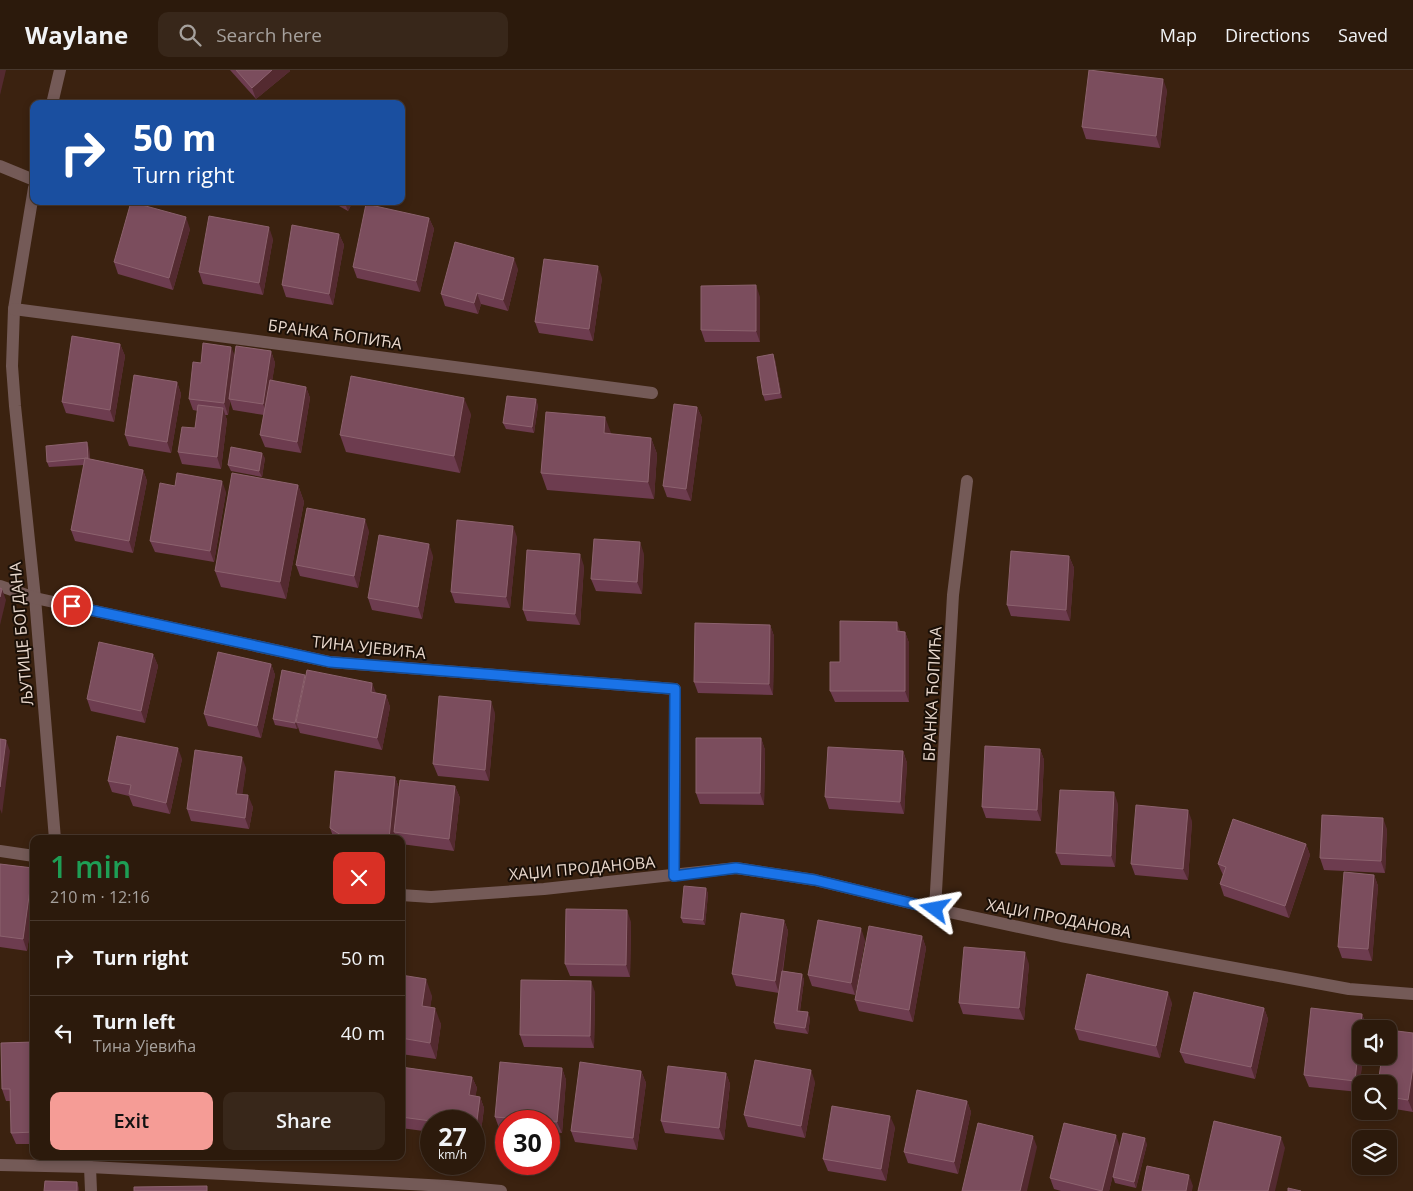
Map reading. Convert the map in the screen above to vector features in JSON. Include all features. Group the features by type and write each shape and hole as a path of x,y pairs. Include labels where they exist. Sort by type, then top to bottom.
{"street":[{"path":"53,100 60,70"},
{"path":"0,166 30,178"},
{"name":"ЉУТИЦЕ БОГДАНА","path":"31,205 14,308 12,366 14,406 35,598 56,835"},
{"name":"БРАНКА ЋОПИЋА","path":"14,308 652,392"},
{"path":"0,326 13,329"},
{"name":"БРАНКА ЋОПИЋА","path":"935,909 953,595 967,481"},
{"name":"ТИНА УЈЕВИЋА","path":"0,586 35,598 330,662 675,689 674,876"},
{"path":"0,851 30,855"},
{"name":"ХАЏИ ПРОДАНОВА","path":"405,895 431,897 544,889 736,868 815,880 935,909 1060,936 1348,989 1413,994"},
{"path":"89,1161 91,1191"},
{"path":"0,1165 89,1161 501,1191"}],"building":[{"path":"236,70 272,70 252,88"},
{"path":"1089,70 1163,79 1156,136 1082,127"},
{"path":"130,205 142,205 186,217 169,278 114,262"},
{"path":"366,205 429,218 416,281 353,267"},
{"path":"209,216 269,227 259,283 199,272"},
{"path":"292,225 339,234 329,294 282,285"},
{"path":"455,242 514,258 503,300 477,293 474,303 441,294"},
{"path":"544,259 598,266 589,329 535,322"},
{"path":"756,285 756,331 701,330 701,286"},
{"path":"72,336 120,344 110,410 62,402"},
{"path":"203,343 231,347 224,403 189,399 193,362 201,363"},
{"path":"236,346 271,351 263,404 229,399"},
{"path":"773,354 780,393 763,395 757,357"},
{"path":"134,375 177,382 167,442 125,435"},
{"path":"351,376 464,398 454,456 340,435"},
{"path":"270,380 306,387 297,442 260,435"},
{"path":"507,396 536,399 532,427 503,423"},
{"path":"674,404 697,407 686,489 663,486"},
{"path":"198,405 223,408 217,457 178,452 182,427 195,428"},
{"path":"546,412 605,417 604,433 651,438 648,482 541,473"},
{"path":"87,442 88,458 47,462 46,446"},
{"path":"231,447 262,453 259,471 228,465"},
{"path":"85,458 143,470 129,541 71,530"},
{"path":"177,473 222,481 210,551 150,541 160,483 175,486"},
{"path":"232,473 298,485 280,582 215,571"},
{"path":"307,508 365,519 354,576 296,565"},
{"path":"457,520 513,526 506,597 451,592"},
{"path":"379,535 429,544 418,607 368,598"},
{"path":"594,539 640,542 637,582 591,579"},
{"path":"527,550 580,554 575,614 523,610"},
{"path":"1011,551 1069,556 1066,610 1007,605"},
{"path":"840,621 897,622 897,631 905,632 905,691 830,691 830,662 840,662"},
{"path":"695,623 770,625 769,684 694,682"},
{"path":"99,642 153,654 141,711 87,699"},
{"path":"218,652 271,664 257,726 204,714"},
{"path":"282,670 305,675 295,723 273,719"},
{"path":"307,670 372,683 371,692 386,695 377,738 296,722"},
{"path":"439,696 491,701 485,770 433,764"},
{"path":"117,736 178,748 166,803 129,794 131,785 108,781"},
{"path":"696,738 761,738 760,793 696,793"},
{"path":"0,739 6,740 0,787"},
{"path":"985,746 1040,749 1037,810 982,807"},
{"path":"828,747 903,751 900,802 825,797"},
{"path":"195,750 242,757 236,794 248,795 245,818 187,809"},
{"path":"335,771 395,777 389,835 341,835 330,828"},
{"path":"400,780 455,786 449,839 394,832"},
{"path":"1060,790 1114,792 1111,856 1056,853"},
{"path":"1136,805 1188,810 1183,869 1131,864"},
{"path":"1322,815 1383,818 1381,861 1320,858"},
{"path":"1233,819 1306,844 1285,906 1220,884 1226,867 1218,864"},
{"path":"0,864 30,868 30,889 23,939 0,936"},
{"path":"1344,872 1374,875 1368,949 1338,947"},
{"path":"684,886 706,888 703,920 681,918"},
{"path":"566,909 627,910 626,965 565,964"},
{"path":"741,913 784,920 775,981 732,974"},
{"path":"818,920 861,928 851,983 808,975"},
{"path":"869,926 922,936 909,1010 855,1000"},
{"path":"964,947 1025,952 1019,1008 959,1003"},
{"path":"782,971 802,974 797,1011 808,1012 805,1028 774,1023"},
{"path":"1087,974 1168,992 1156,1046 1075,1029"},
{"path":"405,976 426,979 422,1006 435,1008 430,1043 405,1039"},
{"path":"521,980 591,981 590,1036 520,1035"},
{"path":"1194,992 1264,1008 1251,1067 1180,1052"},
{"path":"1311,1008 1362,1014 1361,1020 1352,1020 1352,1065 1357,1065 1356,1075 1352,1075 1352,1081 1304,1075"},
{"path":"1397,1031 1413,1033 1413,1067 1408,1100 1397,1098 1397,1075 1379,1075 1381,1065 1397,1065"},
{"path":"30,1042 30,1132 11,1133 10,1089 2,1089 1,1043"},
{"path":"755,1060 811,1070 801,1126 744,1115"},
{"path":"500,1062 562,1068 558,1110 496,1110"},
{"path":"580,1062 641,1071 633,1138 571,1131"},
{"path":"668,1066 726,1073 719,1128 661,1121"},
{"path":"405,1068 472,1077 469,1095 480,1097 478,1110 420,1110 420,1120 405,1118"},
{"path":"917,1090 967,1101 954,1162 904,1152"},
{"path":"832,1106 890,1116 881,1169 823,1159"},
{"path":"1214,1121 1281,1137 1268,1191 1198,1191"},
{"path":"978,1123 1033,1136 1020,1191 962,1191"},
{"path":"1064,1123 1116,1135 1102,1191 1050,1178"},
{"path":"1123,1133 1145,1138 1134,1182 1113,1177"},
{"path":"1147,1166 1189,1175 1186,1191 1142,1191"},
{"path":"45,1181 77,1182 77,1191 44,1191"},
{"path":"207,1186 207,1191 134,1191 134,1187"},
{"path":"1288,1188 1301,1191 1288,1191"}],"route":[{"path":"72,606 330,662 675,689 674,876 736,868 815,880 935,909"}]}
